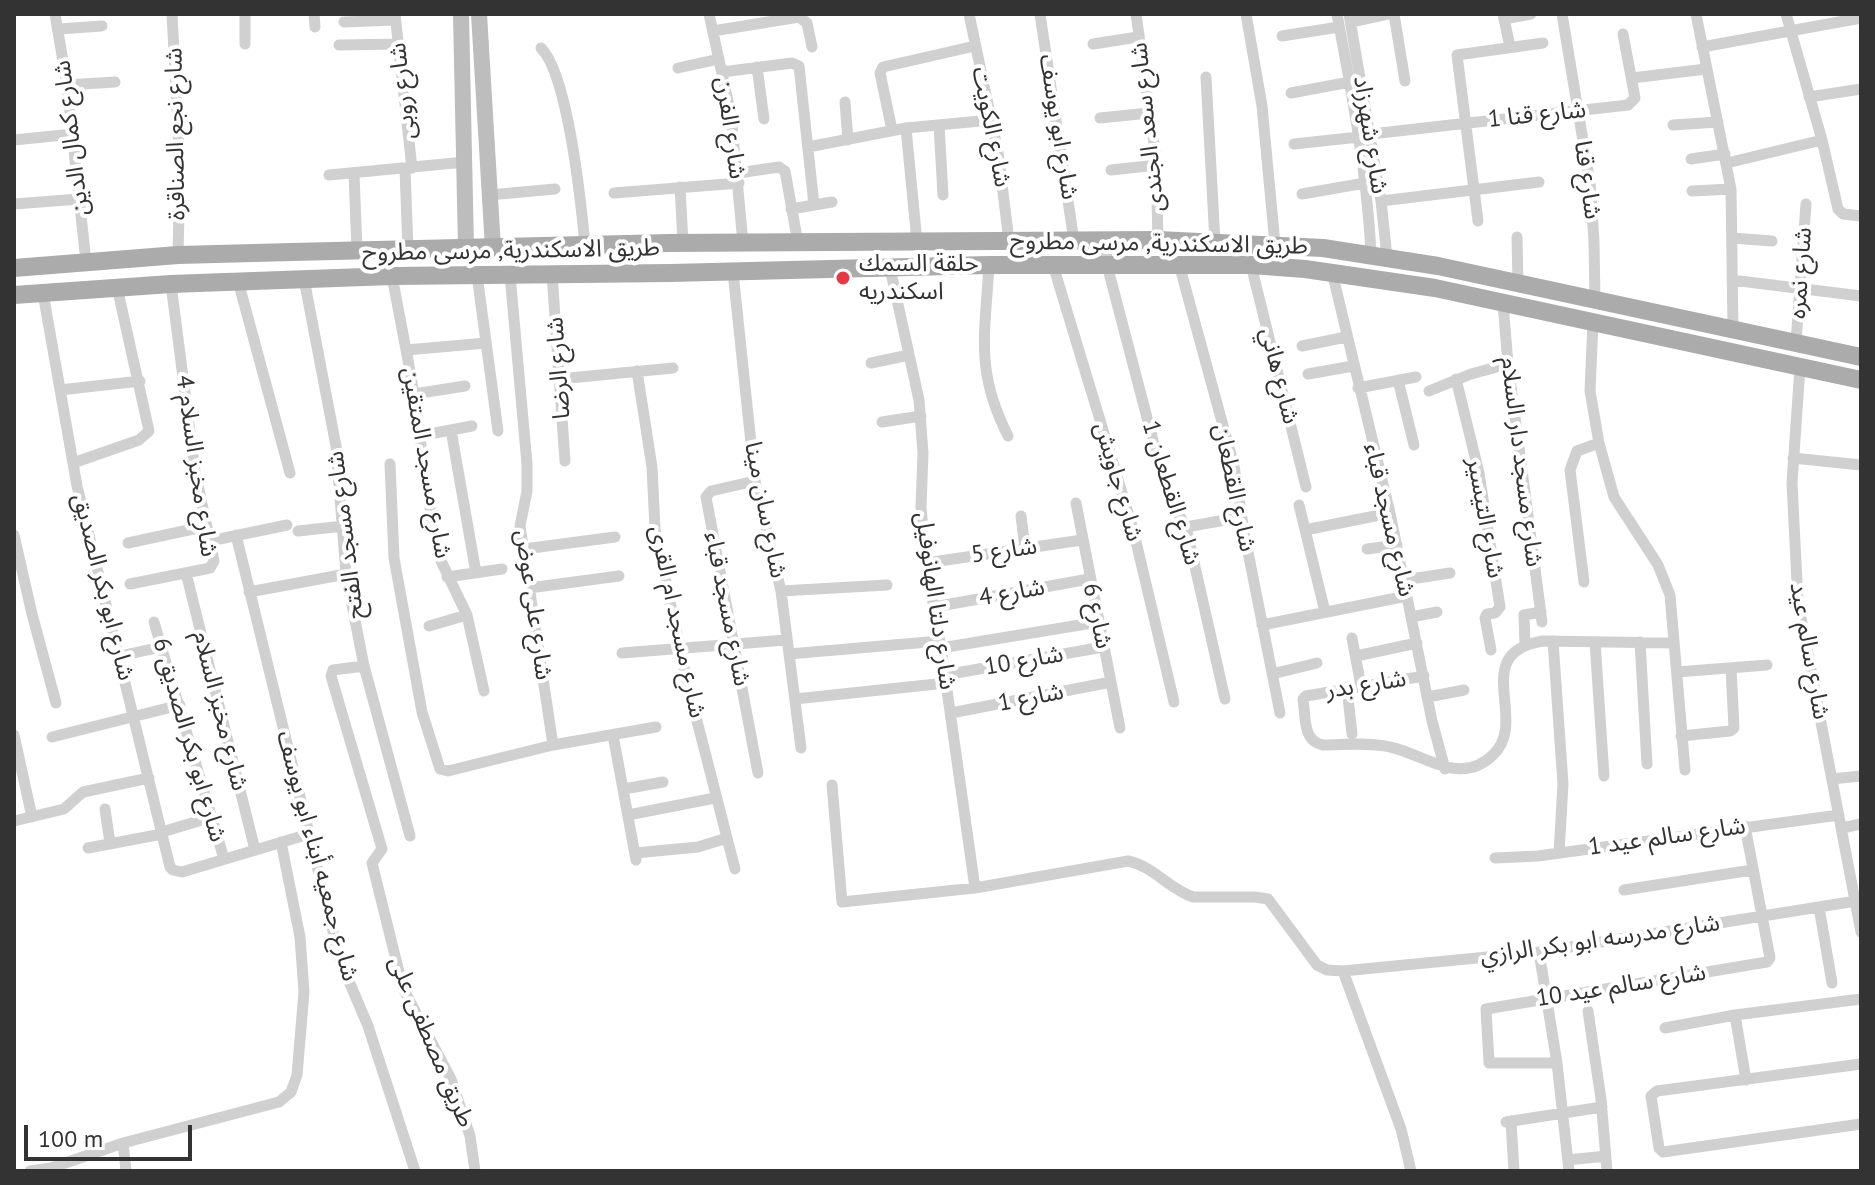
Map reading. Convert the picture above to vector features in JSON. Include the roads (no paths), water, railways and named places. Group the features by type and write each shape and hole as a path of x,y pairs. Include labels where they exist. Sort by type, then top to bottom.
{"main road":[{"name":"طريق الاسكندرية, مرسى مطروح","path":"14,268 178,255 676,243 1158,240 1275,244 1379,255 1861,357"},
{"path":"671,273 676,243"},
{"path":"244,281 250,253"},
{"name":"طريق الاسكندرية, مرسى مطروح","path":"14,295 171,284 392,276 989,265 1251,265 1332,272 1435,288 1861,380"}],"street":[{"name":"شارع كمال الدين","path":"55,14 67,85 86,262"},
{"name":"شارع نجع الصناقرة","path":"172,14 180,168 178,255"},
{"path":"245,14 245,44"},
{"path":"314,14 315,27"},
{"path":"461,14 466,248"},
{"path":"479,14 493,248"},
{"name":"شارع الفرن","path":"709,14 731,115 743,243"},
{"name":"شارع الكويت","path":"969,14 998,152 1009,241"},
{"name":"شارع ابو يوسف","path":"1040,14 1074,241"},
{"name":"شارع سعد الجندى","path":"1136,14 1157,165 1158,240"},
{"path":"1246,14 1262,106 1275,244"},
{"path":"1282,36 1344,19 1391,14 1405,81"},
{"path":"1510,47 1504,17 1531,14"},
{"name":"شارع قنا","path":"1562,14 1593,212 1595,300"},
{"path":"1696,14 1731,189 1733,329"},
{"path":"1786,14 1838,209 1843,214 1861,216"},
{"path":"344,22 395,17"},
{"name":"شارع روبى","path":"395,17 408,168 408,250"},
{"path":"713,31 799,17 807,23 812,47"},
{"path":"1702,47 1830,18 1861,18"},
{"name":"شارع شهرزاد","path":"1344,19 1350,82 1381,201 1379,255"},
{"name":"شارع شهرزاد","path":"1344,19 1365,135 1365,183 1379,255"},
{"path":"59,29 102,26"},
{"path":"1623,34 1632,78 1706,69"},
{"path":"1093,44 1138,37"},
{"path":"1478,221 1457,55 1543,43"},
{"path":"339,45 398,44"},
{"path":"892,130 880,73 883,67 975,46"},
{"path":"541,48 548,55 556,73 569,132 585,245"},
{"path":"678,68 757,67 792,63 799,66 814,205"},
{"path":"757,67 764,119"},
{"path":"1206,77 1215,242"},
{"name":"شارع قنا 1","path":"1294,144 1628,105 1635,98 1632,78"},
{"path":"67,85 115,82"},
{"path":"1291,93 1350,82"},
{"path":"1809,97 1861,89"},
{"path":"845,102 848,140"},
{"path":"1100,118 1149,113"},
{"path":"808,147 892,130 991,120"},
{"path":"1673,125 1718,122"},
{"path":"939,125 943,195"},
{"path":"906,128 917,242"},
{"path":"14,140 73,134"},
{"path":"1691,159 1726,159 1822,140"},
{"path":"329,175 465,162"},
{"path":"1111,170 1157,165"},
{"path":"614,193 680,187 782,168 786,174 798,243"},
{"path":"354,173 357,251"},
{"path":"1381,201 1539,182"},
{"path":"1302,194 1365,183"},
{"path":"676,243 680,187"},
{"path":"489,195 555,189"},
{"path":"1692,191 1731,189"},
{"path":"14,204 80,199"},
{"path":"791,209 832,202"},
{"name":"شارع نمره","path":"1796,342 1806,204"},
{"path":"1517,237 1518,284"},
{"path":"1732,238 1772,241"},
{"name":"شارع القطعان 1","path":"1106,241 1107,265 1167,494 1186,527 1225,699"},
{"name":"شارع القطعان","path":"1179,264 1234,466 1280,713"},
{"path":"989,265 983,350 986,380 994,409 1008,436"},
{"name":"شارع جاويش","path":"1053,265 1133,529 1174,702"},
{"name":"شارع هاني","path":"1251,265 1306,487"},
{"name":"شارع دلتا الهانوفيل","path":"890,268 921,416 921,507 926,563 941,645 975,888"},
{"name":"شارع سان مينا","path":"733,272 755,481 781,591 801,748"},
{"name":"شارع مسجد قباء","path":"1332,272 1390,513 1445,769"},
{"name":"شارع الرضا","path":"552,274 565,461"},
{"path":"477,275 498,431"},
{"name":"شارع على عوض","path":"510,275 527,464 527,491 520,526 553,745"},
{"name":"شارع مسجد المتقين","path":"392,276 414,394 433,529 447,577 467,615 484,691"},
{"name":"شارع مسجد الفتح","path":"304,279 336,446 346,574 364,666 410,836"},
{"path":"1732,280 1861,296"},
{"path":"244,281 290,473"},
{"name":"شارع مخبز السلام 4","path":"130,584 213,565 195,471 171,284"},
{"path":"73,463 146,437 149,425 117,287"},
{"name":"شارع ابو بكر الصديق","path":"43,293 73,463 170,867 182,872 224,859"},
{"name":"شارع مسجد دار السلام","path":"1503,303 1508,364 1542,617 1527,613 1522,618 1525,646"},
{"path":"1593,322 1590,391 1599,443 1620,509 1665,580 1670,595 1685,770"},
{"path":"1302,346 1346,337"},
{"path":"406,350 486,343"},
{"path":"871,363 909,355"},
{"path":"1429,391 1456,379 1508,364"},
{"path":"1308,374 1353,366"},
{"name":"شارع سالم عيد","path":"1800,367 1793,458 1798,602 1841,822 1857,880 1856,901 1861,931"},
{"path":"559,379 673,368"},
{"name":"شارع مسجد ام القرى","path":"637,371 652,467 655,529 715,798 735,869"},
{"path":"1358,388 1416,377"},
{"name":"شارع التيسير","path":"1456,379 1479,473 1500,607 1485,618 1491,650"},
{"path":"1398,380 1414,445"},
{"path":"60,390 140,381"},
{"path":"414,394 465,386"},
{"path":"882,422 921,416"},
{"path":"419,436 472,426"},
{"path":"451,430 476,573"},
{"path":"1584,582 1570,470 1577,451 1599,443"},
{"path":"1793,458 1861,465"},
{"path":"390,464 394,558 422,712 439,765 444,771 553,745 656,727"},
{"name":"شارع مسجد قباء","path":"755,481 709,492 706,497 758,773"},
{"name":"شارع 6","path":"1076,503 1120,728"},
{"path":"1299,505 1325,612"},
{"path":"1305,530 1390,513"},
{"path":"1021,516 1025,548"},
{"path":"1186,527 1242,517"},
{"path":"128,543 207,526"},
{"path":"210,541 292,528 344,526"},
{"path":"14,535 56,703"},
{"name":"شارع جمعيه أبناء ابو يوسف","path":"236,535 340,960 368,1026 415,1171"},
{"path":"524,549 615,537"},
{"name":"شارع 5","path":"926,563 1082,540"},
{"path":"1367,549 1397,545"},
{"path":"447,577 502,569"},
{"name":"شارع مخبز السلام","path":"186,573 255,850"},
{"path":"1404,580 1450,573"},
{"path":"249,592 346,574"},
{"path":"529,588 619,576"},
{"name":"شارع 4","path":"934,607 1089,579"},
{"path":"781,591 887,585"},
{"path":"1262,625 1407,596"},
{"path":"1411,617 1437,612"},
{"path":"429,626 467,615"},
{"name":"شارع ابو بكر الصديق 6","path":"154,622 224,859"},
{"path":"789,654 941,645 1098,622"},
{"path":"1352,638 1361,686"},
{"path":"622,653 786,640"},
{"path":"1445,769 1480,763 1493,755 1502,743 1507,728 1502,675 1507,662 1525,646 1553,641 1674,643"},
{"path":"1553,641 1563,784 1559,853"},
{"path":"1595,642 1604,776"},
{"path":"1640,642 1647,764"},
{"path":"1356,656 1417,643"},
{"path":"120,656 161,647"},
{"name":"شارع 10","path":"946,679 1103,647"},
{"path":"1272,674 1317,663"},
{"path":"1677,672 1767,665"},
{"name":"طريق مصطفى على","path":"364,666 333,670 331,674 382,849 372,863 377,889 403,988 451,1079 470,1136 475,1171"},
{"path":"1681,736 1734,728 1731,668"},
{"name":"شارع بدر","path":"1424,676 1308,694 1303,699 1308,737 1314,743 1389,746 1445,769"},
{"path":"795,699 946,679"},
{"name":"شارع 1","path":"951,713 1111,682"},
{"path":"1347,688 1352,734"},
{"path":"1428,697 1464,690"},
{"path":"52,737 180,705"},
{"path":"14,735 32,817"},
{"path":"613,735 636,857 698,847 727,838"},
{"path":"1832,779 1861,776"},
{"path":"14,821 64,809 83,792 149,778"},
{"path":"624,789 663,782"},
{"path":"832,785 841,901 975,888 1108,863 1139,863 1193,897 1268,899 1317,965 1327,970 1343,971 1401,1129 1411,1171"},
{"path":"628,815 715,798"},
{"path":"105,809 110,843"},
{"path":"88,848 162,833 212,817"},
{"name":"شارع سالم عيد 1","path":"1495,858 1559,853 1745,826 1861,824"},
{"path":"1745,826 1761,916"},
{"path":"224,859 309,834"},
{"path":"30,1171 51,1169 123,1143 279,1102 291,1092 297,1075 304,970 281,842"},
{"path":"1624,890 1752,870"},
{"name":"شارع مدرسه ابو بكر الرازي","path":"1343,971 1539,952 1856,901"},
{"path":"1819,907 1832,983"},
{"name":"شارع سالم عيد 10","path":"1557,1063 1489,1063 1485,1015 1489,1007 1763,964 1770,958 1761,916"},
{"path":"1539,952 1557,1063 1568,1165 1606,1156"},
{"path":"1665,1028 1735,1015 1861,999"},
{"path":"1588,1011 1602,1107 1607,1171"},
{"path":"1735,1015 1746,1080"},
{"path":"1861,1064 1653,1092 1651,1096 1661,1151 1861,1124"},
{"path":"1514,1171 1508,1122 1602,1107"},
{"path":"123,1143 126,1171"}],"place":[{"name":"حلقة السمك اسكندريه","path":"843,278"}]}
